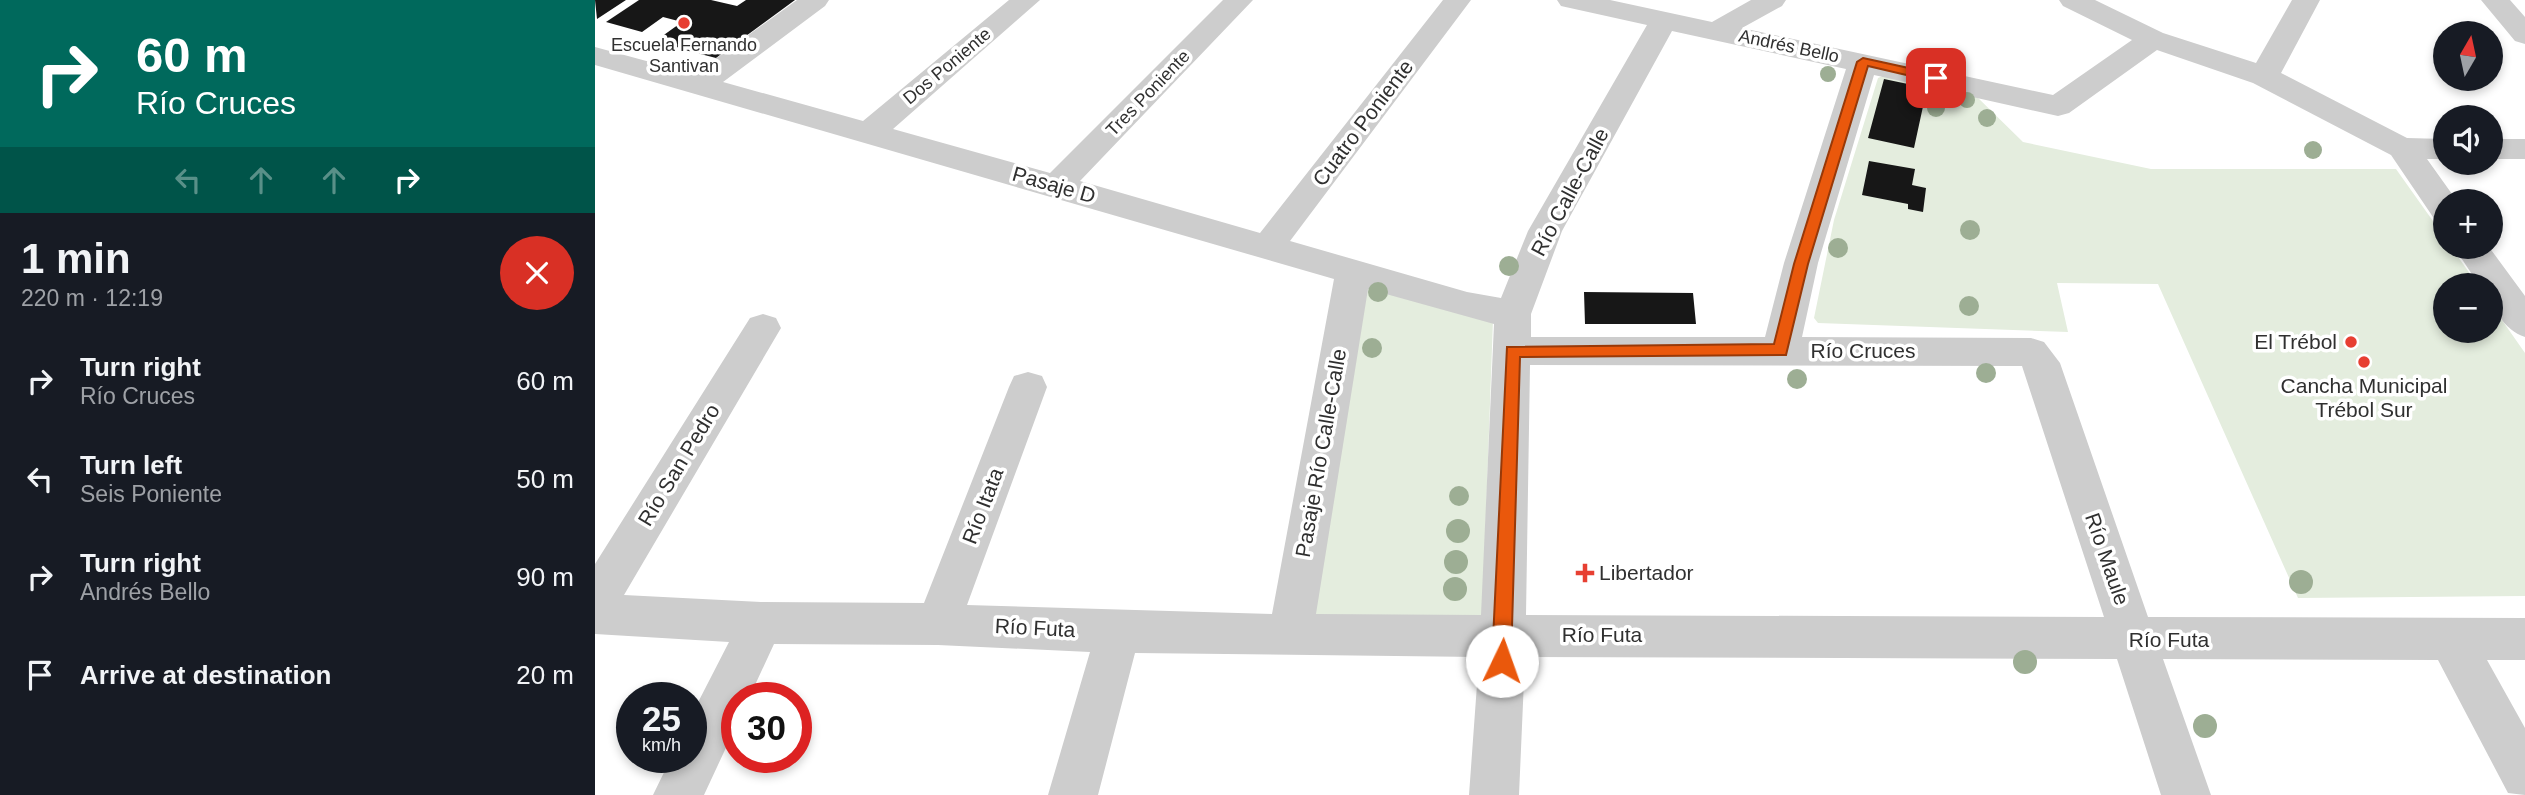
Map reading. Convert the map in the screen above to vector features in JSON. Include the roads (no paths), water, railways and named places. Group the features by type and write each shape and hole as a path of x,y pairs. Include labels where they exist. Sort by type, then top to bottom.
{"street":[{"path":"698,86 815,0"},
{"name":"Dos Poniente","path":"869,133 1026,0"},
{"name":"Tres Poniente","path":"1057,186 1239,0"},
{"name":"Cuatro Poniente","path":"1268,246 1457,0"},
{"name":"Andrés Bello","path":"1571,0 1644,11 1716,31 2058,106 2153,39"},
{"path":"1716,31 1772,0"},
{"path":"2073,0 2153,39 2264,76 2402,148 2433,149"},
{"path":"2264,76 2306,0"},
{"path":"2494,0 2525,34"},
{"name":"Río Calle-Calle","path":"1494,795 1503,635 1513,333 1545,231 1644,11"},
{"name":"Pasaje D","path":"595,56 1467,305 1513,333"},
{"path":"1780,350 1801,264 1863,62"},
{"path":"2402,148 2433,192"},
{"path":"2503,149 2525,149"},
{"path":"2480,259 2525,323"},
{"name":"Pasaje Río Calle-Calle","path":"1290,635 1353,272"},
{"name":"Río San Pedro","path":"595,603 763,328"},
{"name":"Río Cruces","path":"1513,333 1780,350 2031,352 2041,363"},
{"name":"Río Maule","path":"2041,363 2186,795"},
{"name":"Río Itata","path":"937,624 1028,387"},
{"name":"Río Futa","path":"595,614 761,624 937,624 1118,632 1290,635 2134,640 2525,639"},
{"path":"678,795 761,624"},
{"path":"1073,795 1118,632"},
{"path":"2451,639 2525,776"}],"place":[{"name":"Escuela Fernando Santivan","path":"684,23"},
{"name":"El Trébol","path":"2351,342"},
{"name":"Cancha Municipal Trébol Sur","path":"2364,362"},
{"name":"Libertador","path":"1585,573"}]}
